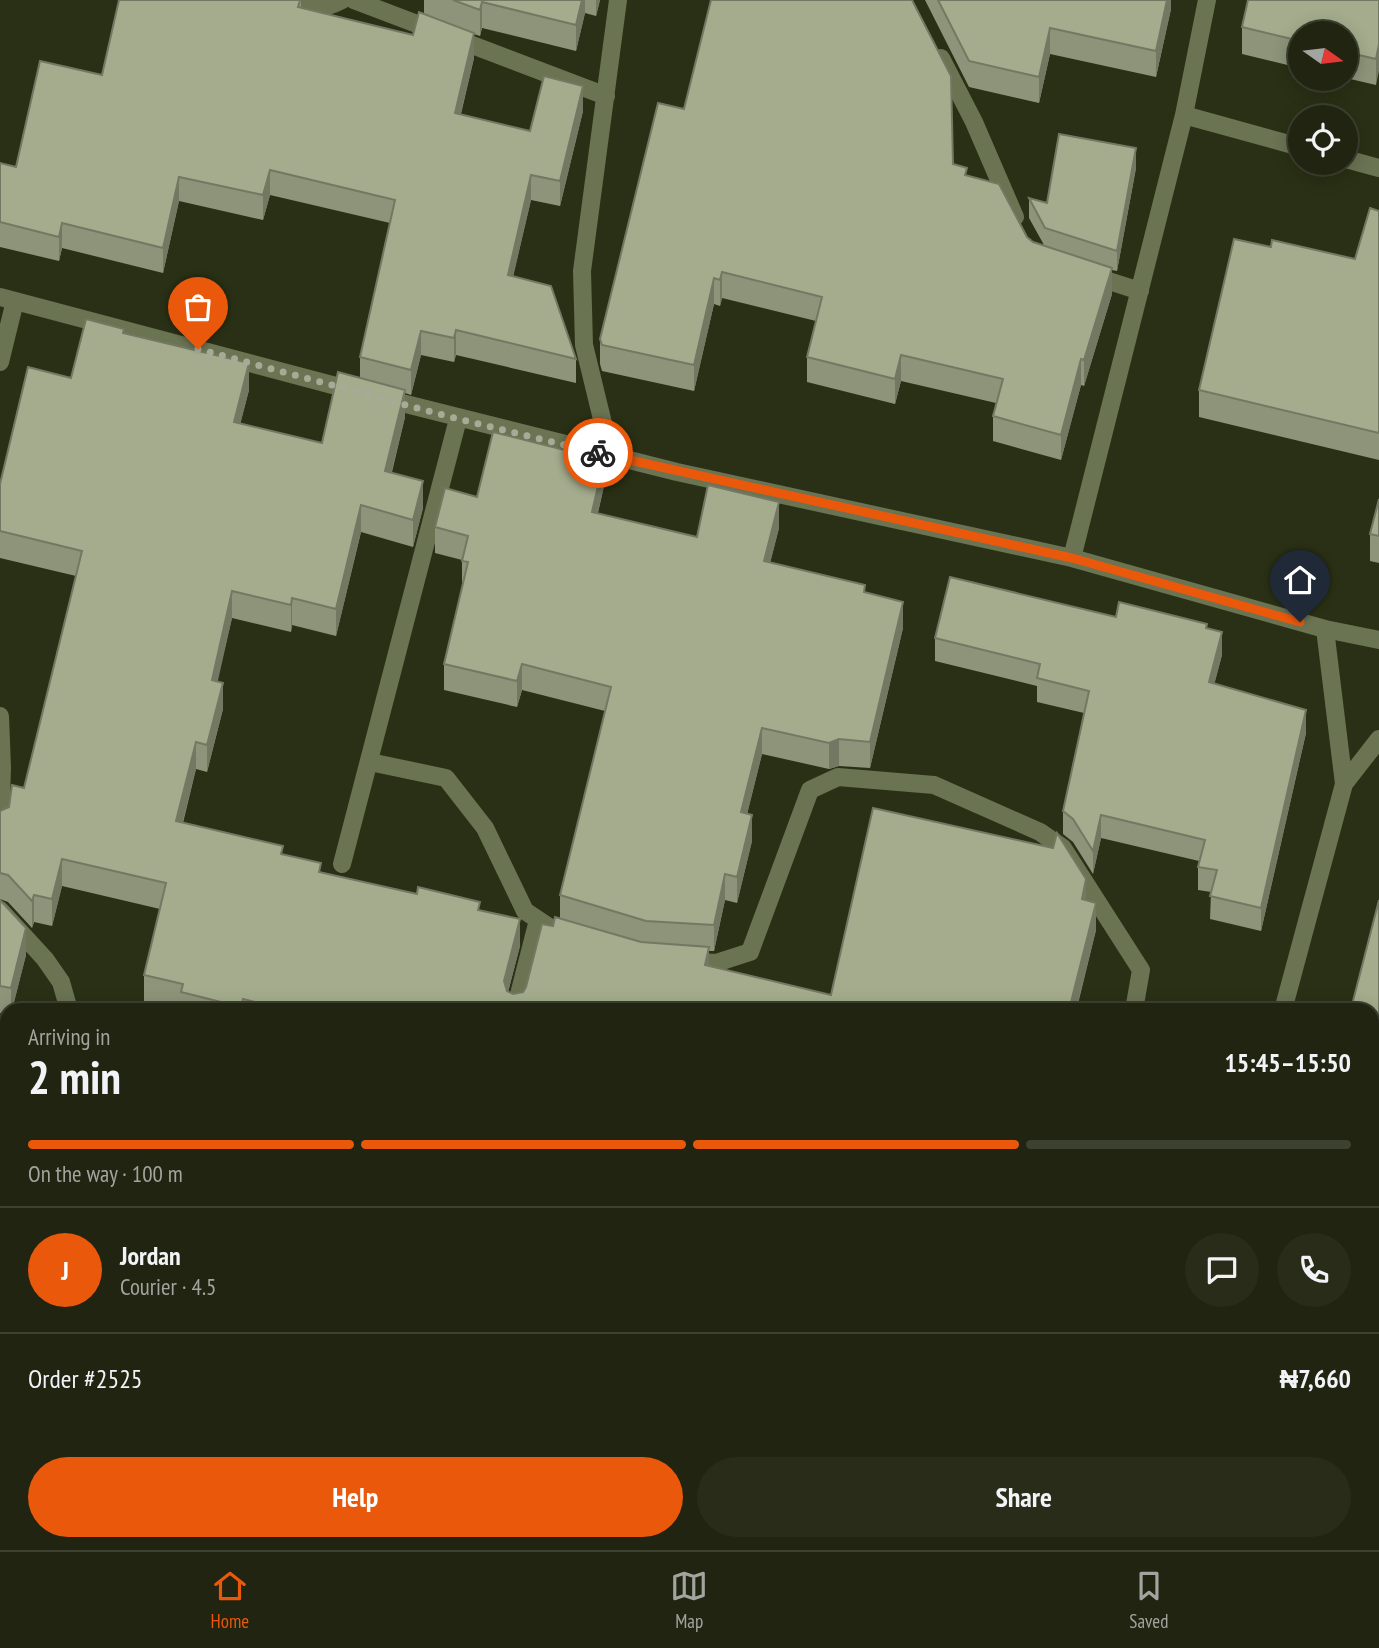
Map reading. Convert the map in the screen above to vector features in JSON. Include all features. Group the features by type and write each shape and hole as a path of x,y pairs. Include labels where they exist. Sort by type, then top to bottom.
{"street":[{"path":"266,0 300,10 326,8 342,0"},
{"path":"354,0 606,96"},
{"path":"611,456 584,345 582,271 618,0"},
{"path":"1072,558 1184,115 1207,0"},
{"path":"931,39 974,122 1024,233"},
{"path":"1184,115 1288,144"},
{"path":"1358,162 1379,168"},
{"path":"1076,270 1140,291"},
{"path":"0,362 8,299 458,419 611,456 1072,558 1325,629 1379,640"},
{"path":"342,864 458,419"},
{"path":"1285,1003 1344,784 1325,629"},
{"path":"0,716 0,827"},
{"path":"1344,784 1379,739"},
{"path":"370,762 446,778 485,828 525,911 558,933 583,941"},
{"path":"668,960 716,963 750,952 810,790 838,777 934,785 1040,832 1063,848 1141,970 1135,1003"},
{"path":"0,910 45,959 61,982 67,1003"},
{"path":"517,1003 538,920"}],"building":[{"path":"119,0 300,0 298,7 413,35 419,12 474,33 455,113 530,131 544,76 583,86 560,181 531,175 508,275 551,286 576,359 456,330 454,338 421,331 411,370 360,357 395,200 270,170 263,195 179,177 163,248 62,223 59,237 0,222 0,163 16,167 40,61 102,75"},
{"path":"453,0 582,0 576,25 482,2 480,10"},
{"path":"711,0 912,0 951,76 953,164 967,168 965,175 999,184 1027,237 1033,242 1112,268 1084,360 1081,359 1061,435 993,416 1003,379 901,355 895,379 807,357 822,297 722,272 720,280 714,278 694,365 602,345 600,339 658,103 684,109"},
{"path":"938,0 1167,0 1156,51 1050,28 1039,77 969,61"},
{"path":"1248,0 1379,0 1379,44 1376,59 1358,55 1358,21 1288,21 1288,38 1242,27"},
{"path":"1059,134 1136,148 1117,251 1045,228 1029,198 1047,203"},
{"path":"1370,208 1379,211 1379,433 1199,390 1234,239 1271,247 1272,240 1355,259"},
{"path":"86,319 124,329 123,333 249,363 234,422 322,443 338,372 405,390 385,471 423,481 413,520 361,505 336,609 292,598 291,605 232,591 212,680 223,683 207,745 196,742 176,821 283,846 281,854 321,863 319,872 417,894 418,887 480,902 478,910 520,919 504,981 507,991 513,994 523,992 526,987 542,924 553,926 555,917 641,942 709,947 705,965 831,995 873,808 1053,848 1057,833 1086,879 1082,899 1096,903 1071,1002 1074,1003 259,1003 243,999 242,1003 225,1003 181,992 183,984 144,975 166,883 62,859 52,899 34,895 32,901 8,875 0,873 0,811 9,807 12,785 24,788 82,551 0,531 0,484 28,367 71,378"},
{"path":"493,432 604,460 592,512 697,537 708,485 779,502 764,561 865,585 864,592 903,602 870,742 839,739 829,743 762,728 741,812 752,815 737,877 725,874 714,925 646,921 560,895 611,687 522,664 517,681 444,664 468,562 462,561 468,536 435,527 445,488 477,497"},
{"path":"1379,499 1379,536 1370,534"},
{"path":"950,577 1116,617 1119,602 1207,624 1206,628 1222,632 1209,682 1306,710 1261,908 1210,896 1217,870 1198,867 1205,840 1101,815 1093,851 1073,819 1063,811 1089,691 1037,678 1040,664 935,638"},
{"path":"0,900 26,928 11,988 0,986"},
{"path":"1379,900 1379,1003 1353,1003"}],"way so far":[{"path":"198,349 458,419 598,453"}],"route":[{"path":"598,453 1072,558 1300,622"}]}
